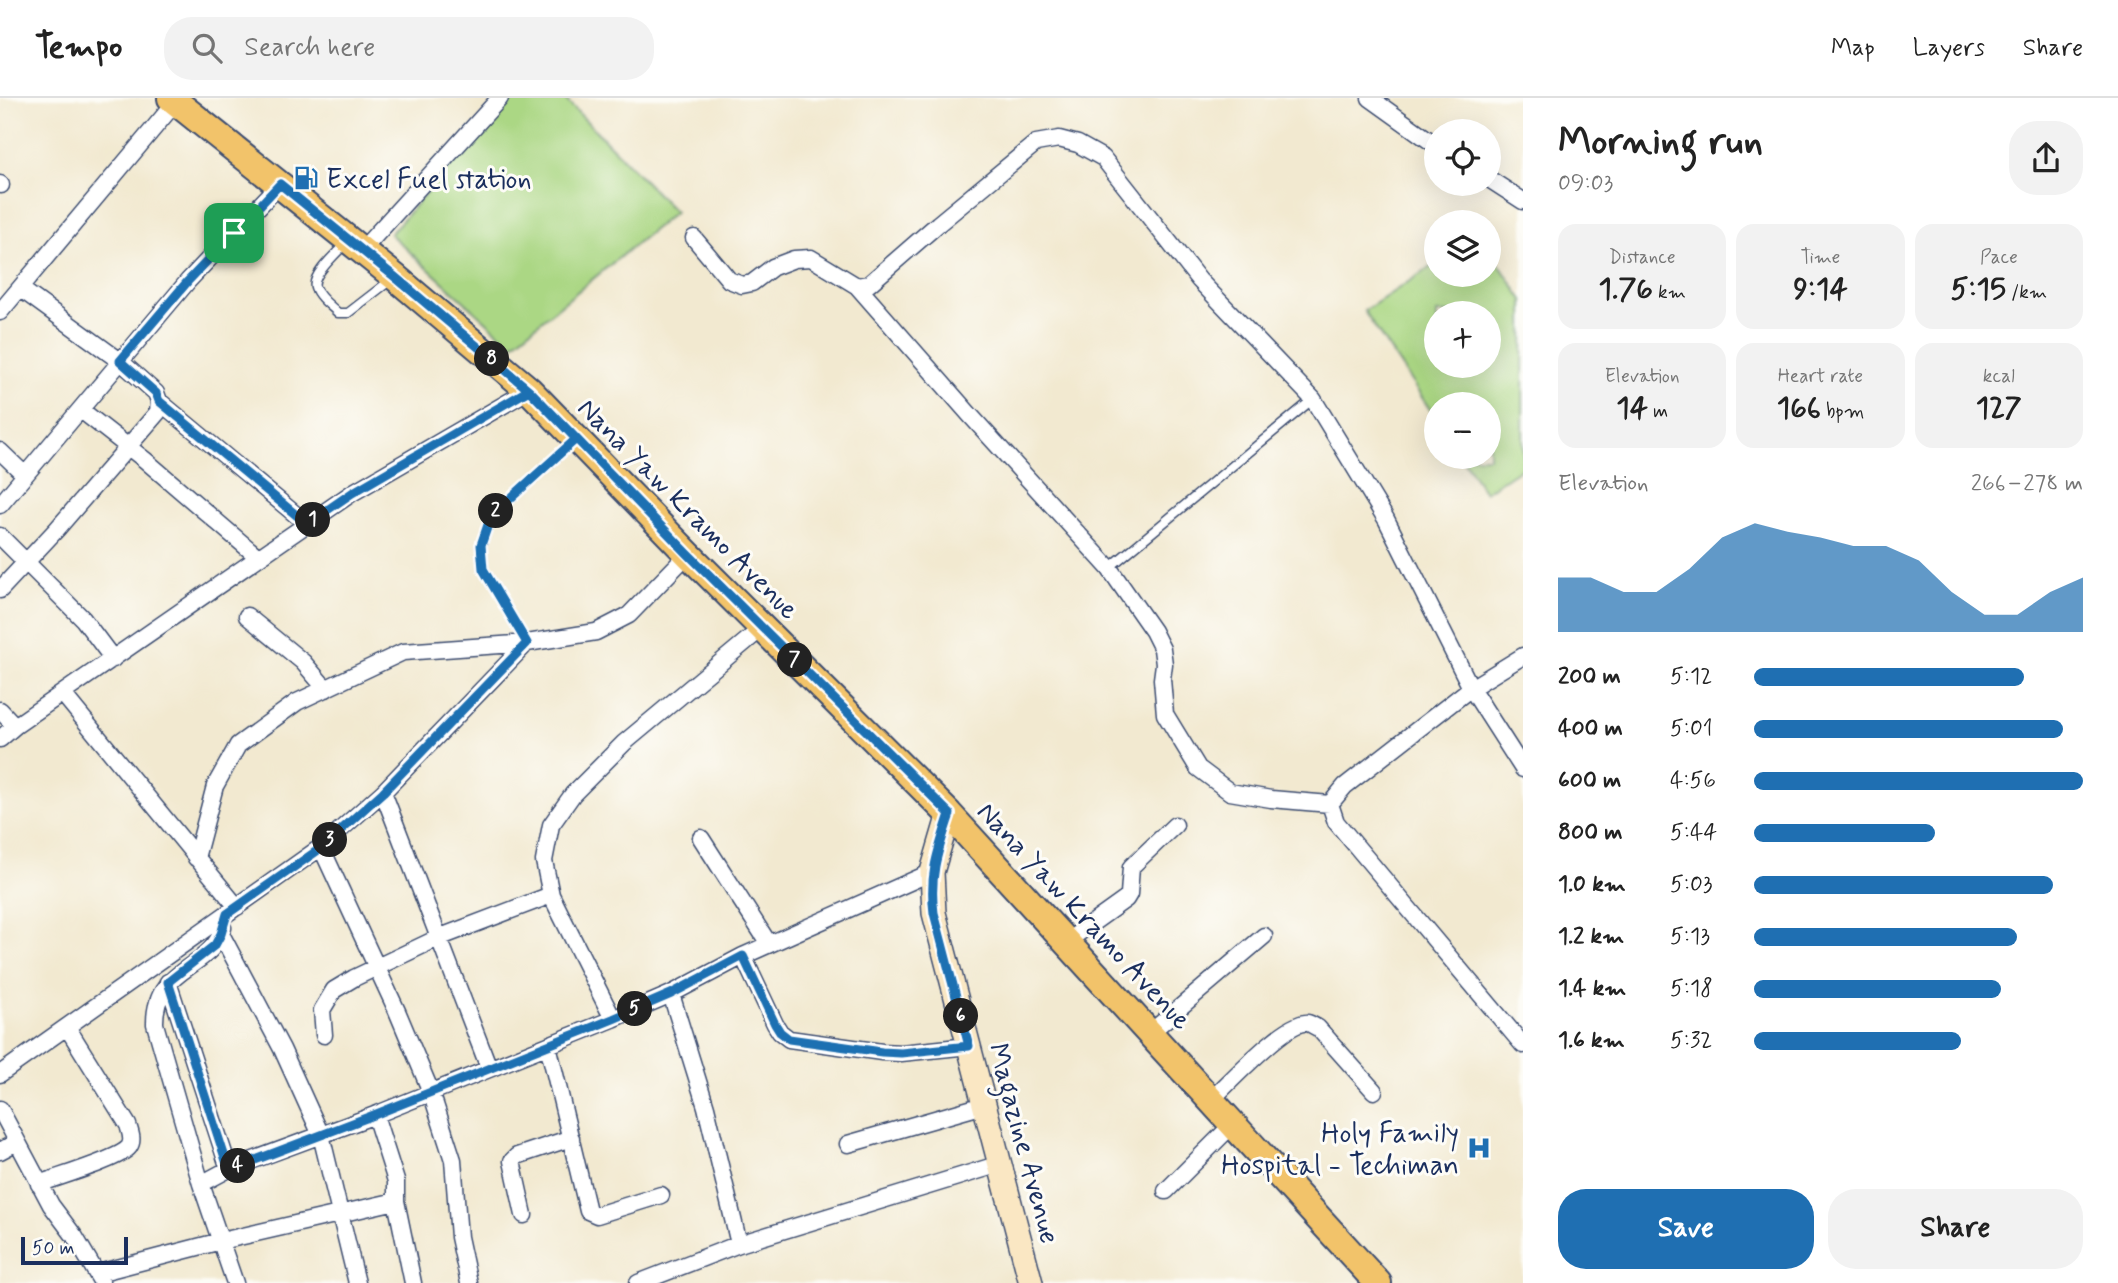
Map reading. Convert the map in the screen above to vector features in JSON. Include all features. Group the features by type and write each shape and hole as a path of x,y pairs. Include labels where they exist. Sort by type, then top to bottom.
{"main road":[{"name":"Nana Yaw Kramo Avenue","path":"175,99 395,277 529,390 688,554 950,814 1378,1283"}],"street":[{"path":"355,245 500,98"},
{"path":"0,312 175,99"},
{"path":"1373,99 1424,136"},
{"path":"857,286 869,284 882,275 938,224 1037,143 1059,139 1078,144 1103,158 1199,279 1313,399 1386,519 1471,688 1523,769"},
{"path":"0,505 188,281 280,184"},
{"path":"1501,187 1523,201"},
{"path":"694,239 729,280 742,285 752,283 773,267 811,258 857,286 1109,568 1153,631 1162,649 1165,714 1198,768 1230,792 1330,804"},
{"path":"0,590 158,412 159,401 156,393 120,361 21,289"},
{"path":"0,739 352,493 529,390"},
{"path":"159,401 307,524"},
{"path":"81,410 258,557"},
{"path":"0,451 25,475"},
{"path":"0,537 83,619 113,659"},
{"path":"196,858 215,786 238,745 298,702 403,652 527,643 596,632 629,615 688,554"},
{"path":"247,616 303,662 326,689"},
{"path":"613,1019 551,895 544,861 551,825 573,794 624,743 762,628"},
{"path":"0,1074 321,848 383,792 527,643"},
{"path":"1330,804 1345,786 1471,688 1523,656"},
{"path":"63,694 196,858 232,911"},
{"path":"0,710 15,726"},
{"path":"383,792 489,1068"},
{"path":"1330,804 1336,822 1523,1045"},
{"name":"Magazine Avenue","path":"950,814 932,872 934,913 1031,1283"},
{"path":"1066,942 1126,900 1131,867 1175,825"},
{"path":"701,838 769,944"},
{"path":"321,848 377,967 431,1092 453,1160 459,1237 469,1283"},
{"path":"201,1184 229,1170 613,1019 671,994 769,944 932,872"},
{"path":"324,1035 322,1010 334,990 438,938 551,895"},
{"path":"232,911 215,945 168,982 156,1001 155,1024 201,1184 235,1283"},
{"path":"221,934 282,1049 321,1135 357,1283"},
{"path":"1151,1032 1264,936"},
{"path":"743,956 775,1024 789,1039 901,1053 969,1046"},
{"path":"168,982 229,1170"},
{"path":"671,994 706,1107 739,1244"},
{"path":"1212,1099 1282,1033 1298,1024 1307,1023 1318,1028 1374,1091"},
{"path":"39,1184 114,1156 129,1147 132,1138 128,1125 67,1027"},
{"path":"548,1045 588,1211 597,1215 661,1195"},
{"path":"848,1144 984,1105"},
{"path":"0,1108 51,1205 100,1278 221,1241 396,1201"},
{"path":"374,1115 397,1181 396,1201 413,1283"},
{"path":"1166,1191 1234,1123"},
{"path":"524,1215 512,1161 517,1156 571,1138"},
{"path":"0,1151 17,1142"},
{"path":"638,1283 739,1244 1000,1164"}],"lane":[{"path":"355,245 316,275 313,284 316,291 338,313 348,313 395,277"},
{"path":"1109,568 1313,399"},
{"path":"527,643 483,569 481,545 491,516 576,439"}],"green space":[{"path":"509,98 564,98 675,212 512,345 390,234"},
{"path":"1501,267 1523,300 1523,467 1485,492 1469,469 1501,469 1501,392 1424,392 1424,401 1364,311 1424,272 1424,287 1501,287"}],"place":[{"name":"Excel Fuel station","path":"306,178"},
{"name":"Holy Family Hospital - Techiman","path":"1479,1148"}],"route":[{"path":"234,233 188,281 120,361 156,393 159,401 307,524 352,493 529,390 576,439 491,516 481,545 483,569 527,643 383,792 321,848 227,914 215,945 168,982 229,1170 613,1019 671,994 743,956 775,1024 789,1039 901,1053 969,1046 934,913 932,895 932,872 950,814 688,554 529,390 395,277 280,184 234,233"}]}
